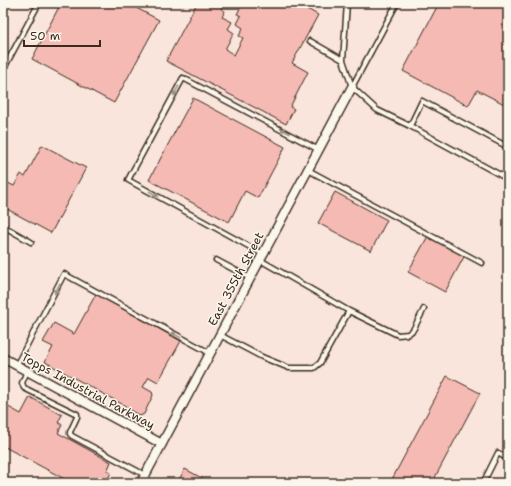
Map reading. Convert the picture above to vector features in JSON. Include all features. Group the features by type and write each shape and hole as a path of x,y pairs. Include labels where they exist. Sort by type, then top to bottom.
{"street":[{"name":"East 355th Street","path":"141,483 352,87"},
{"name":"Topps Industrial Parkway","path":"3,358 162,444"}],"lane":[{"path":"3,70 39,3"},
{"path":"347,3 343,60 352,87 377,110 410,126 504,177 508,168"},
{"path":"352,87 397,3"},
{"path":"310,41 343,60"},
{"path":"319,150 183,78 128,180 262,257 349,311 398,335 408,334 413,330 424,309"},
{"path":"410,126 422,102 508,147"},
{"path":"308,170 482,263"},
{"path":"3,226 31,242"},
{"path":"216,260 250,278"},
{"path":"16,366 64,274 210,353"},
{"path":"220,335 262,357 289,368 314,368 320,363 349,311"},
{"path":"27,371 22,383 24,388 77,414 70,434 145,475"},
{"path":"483,483 498,453 508,459"}],"building":[{"path":"61,3 127,3 159,20 114,103 32,59"},
{"path":"197,3 224,3 221,9 225,11 222,17 232,22 228,29 234,33 225,49 234,55 243,38 239,36 243,28 237,24 241,16 237,14 243,3 296,3 318,15 292,63 308,72 290,107 294,109 286,124 166,61"},
{"path":"439,3 508,3 508,106 477,90 468,106 403,71"},
{"path":"193,98 285,147 258,198 245,191 229,222 149,180"},
{"path":"42,145 86,168 51,233 7,209 3,216 3,187 6,182 14,186 21,174 25,177"},
{"path":"335,192 387,220 371,251 318,223"},
{"path":"428,236 465,255 445,292 408,272"},
{"path":"96,294 181,341 158,382 149,377 143,387 152,392 153,395 144,414 140,416 130,410 131,409 45,362 53,347 43,342 54,323 74,334"},
{"path":"447,376 480,393 432,483 390,483"},
{"path":"30,397 62,415 58,422 62,425 58,433 111,462 107,471 111,473 105,483 72,483 3,446 3,404 21,414"},
{"path":"185,469 211,483 177,483"}]}
